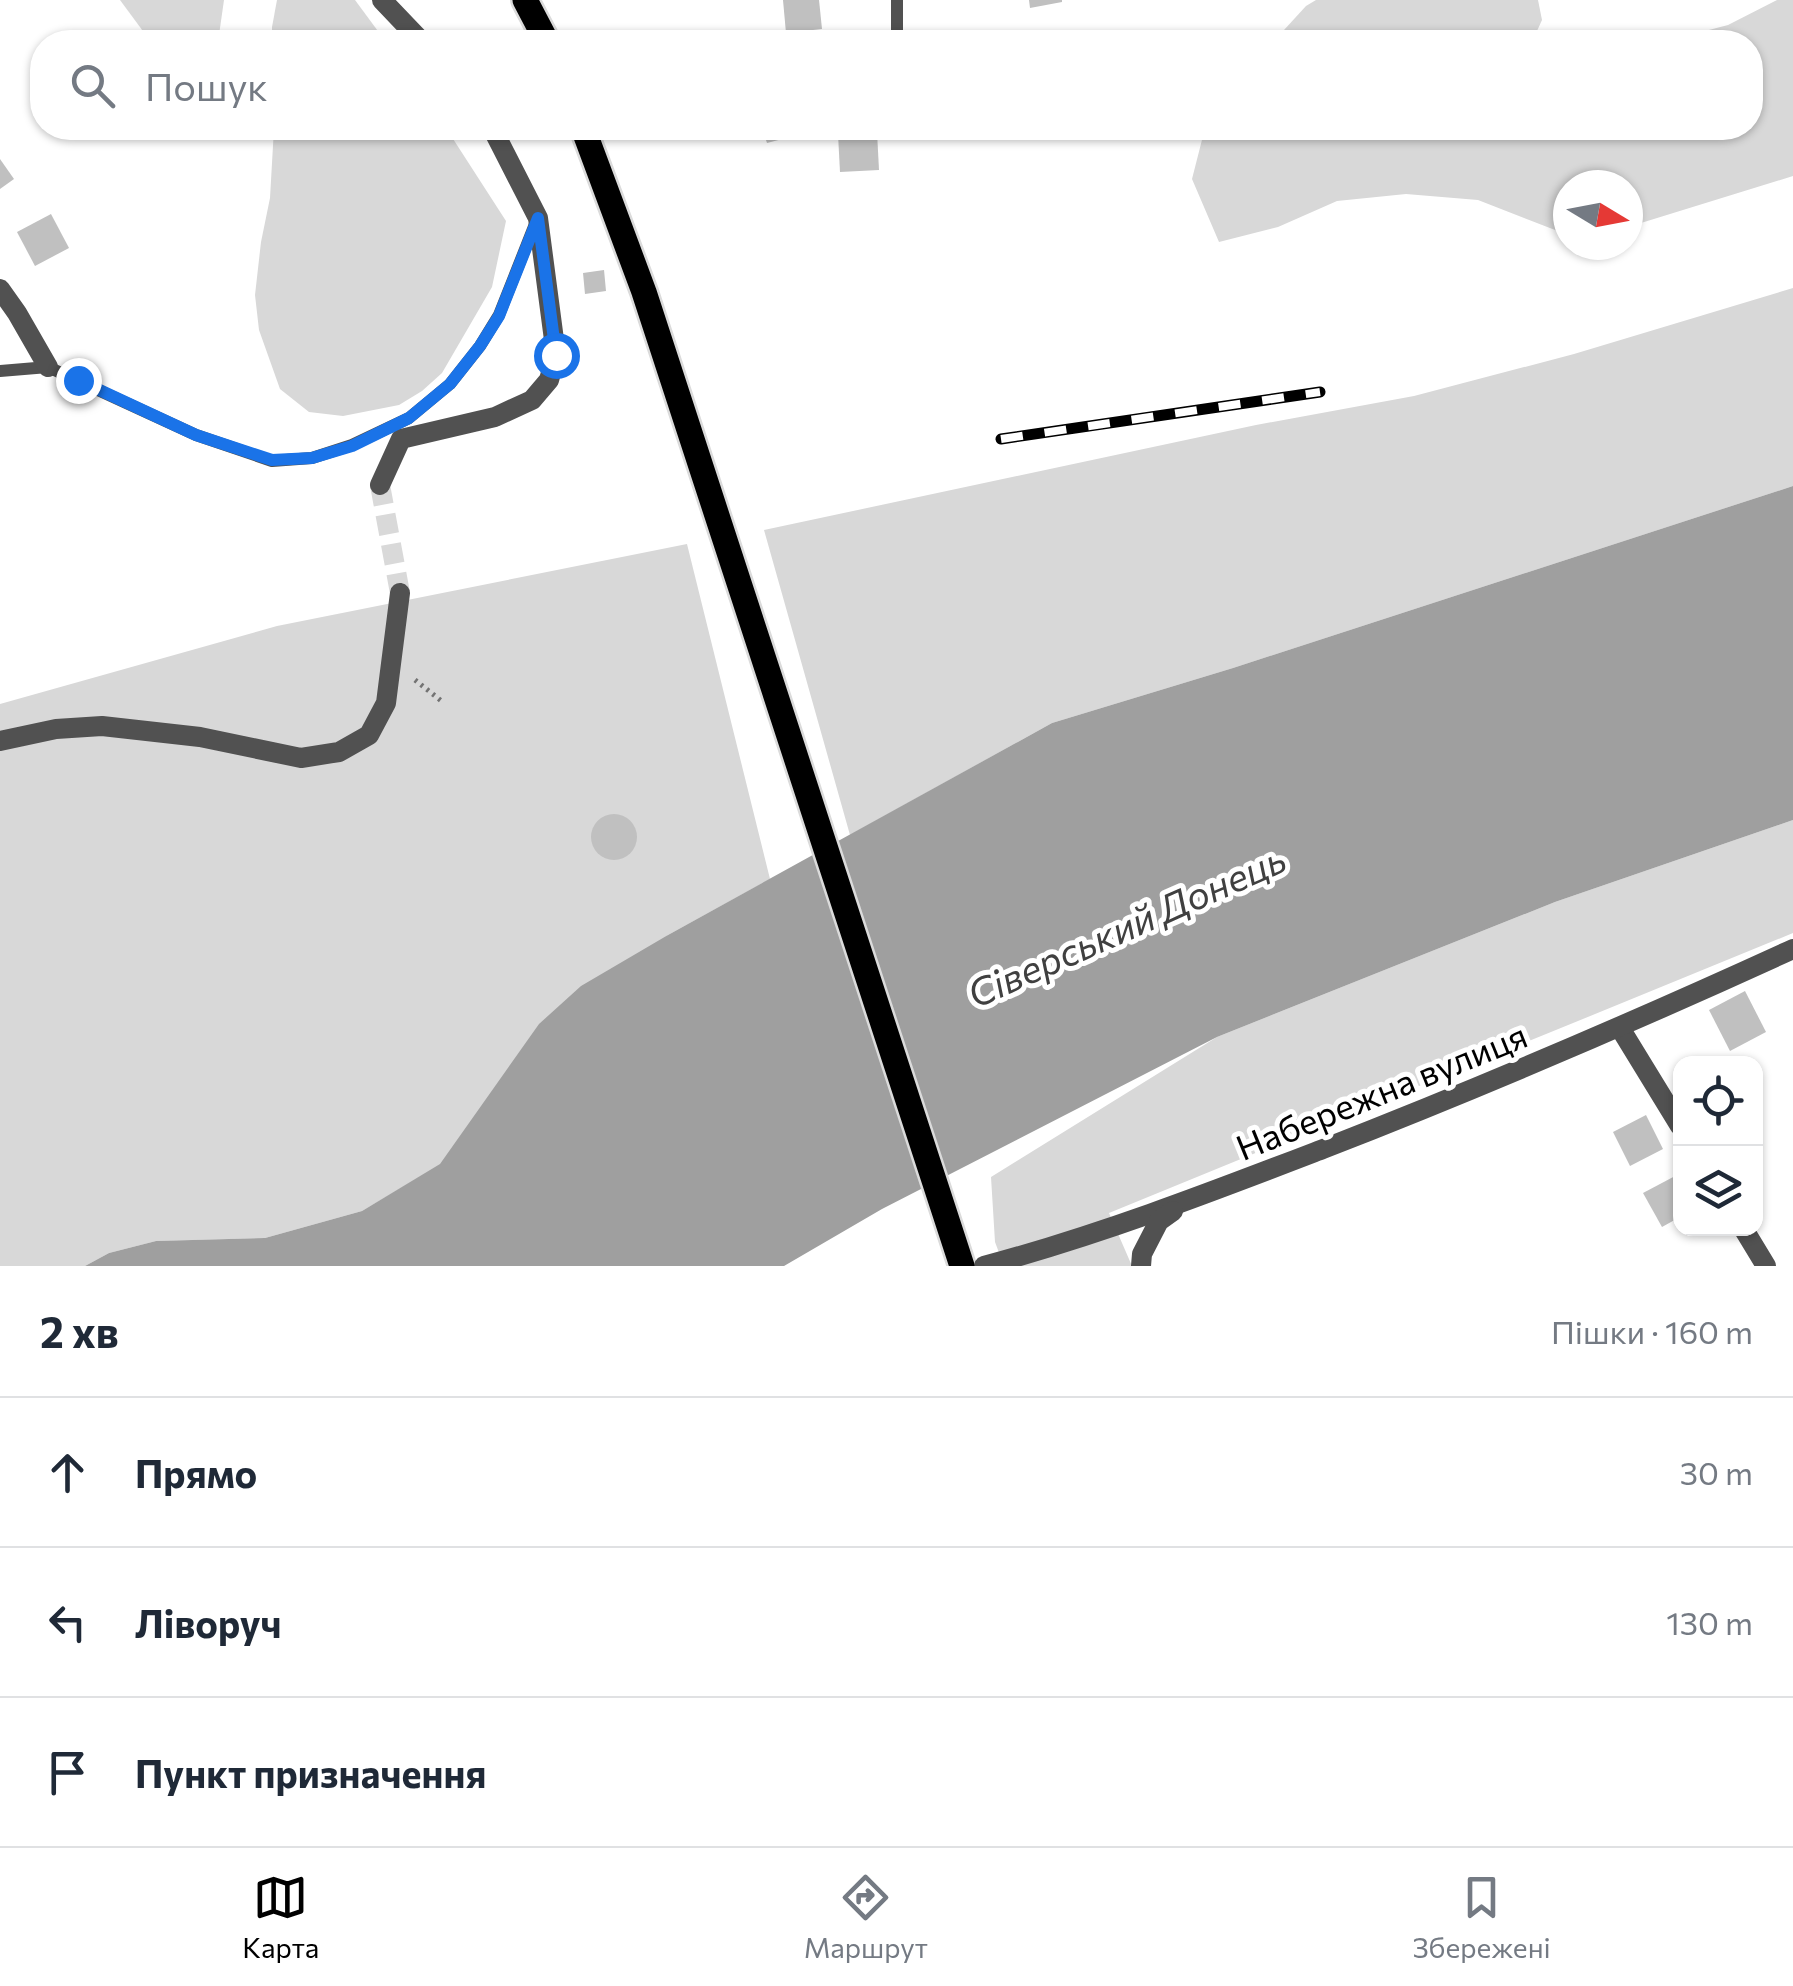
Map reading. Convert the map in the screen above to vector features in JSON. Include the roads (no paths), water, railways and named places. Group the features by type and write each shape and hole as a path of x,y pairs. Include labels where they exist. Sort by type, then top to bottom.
{"main road":[{"path":"525,0 541,30"},
{"path":"587,140 644,292 962,1266"}],"street":[{"path":"382,0 411,30"},
{"path":"380,485 400,439 495,417 532,400 549,380 556,355 538,218 498,140"},
{"path":"0,289 48,366"},
{"path":"0,741 102,726 200,738 301,758 339,752 368,735 386,703 400,593"},
{"name":"Набережна вулиця","path":"984,1266 1062,1245 1192,1200 1458,1096 1793,949"},
{"path":"1620,1028 1673,1115"},
{"path":"1141,1266 1142,1254 1158,1221 1192,1200"},
{"path":"1749,1236 1766,1266"}],"lane":[{"path":"897,0 897,30"},
{"path":"0,371 48,366 196,435 272,460 312,458 352,446 409,418 450,384 499,316 538,218"}],"water":[{"name":"Сіверський Донець","path":"1793,486 1793,820 1555,902 1217,1037 882,1209 784,1266 85,1266 109,1253 156,1241 265,1238 362,1211 440,1164 539,1024 581,986 1052,723"}],"tunnel":[{"path":"380,485 400,593"}],"railway":[{"path":"1001,439 1320,392"}]}
